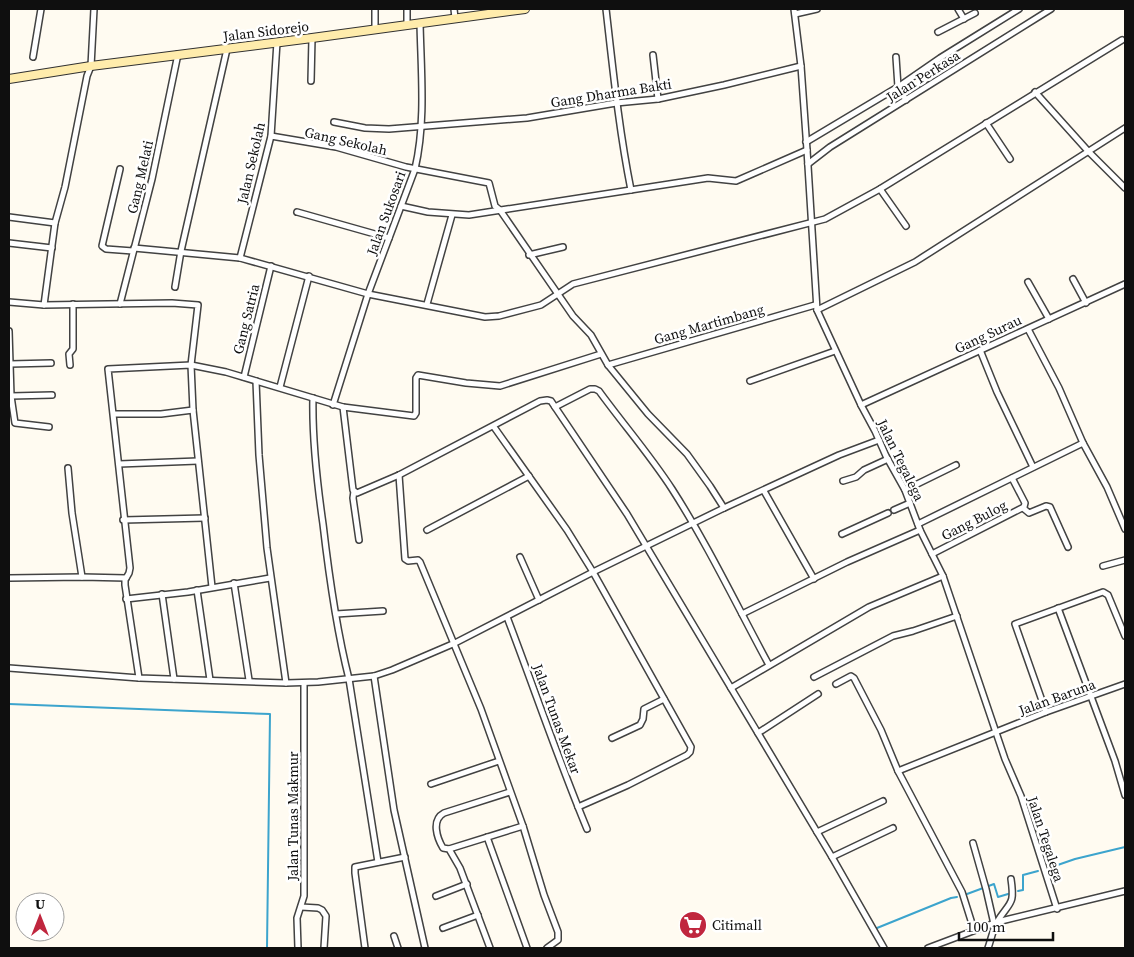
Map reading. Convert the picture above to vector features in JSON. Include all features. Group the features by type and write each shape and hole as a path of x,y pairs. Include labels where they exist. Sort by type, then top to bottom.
{"street":[{"path":"34,57 40,9"},
{"path":"44,305 55,223 73,150 87,76 91,66 94,9"},
{"path":"375,9 375,29"},
{"path":"407,9 408,24"},
{"path":"454,9 455,18"},
{"name":"Jalan Sidorejo","path":"9,79 178,54 525,9"},
{"path":"606,9 616,103 631,190"},
{"path":"794,11 817,9"},
{"path":"958,9 964,19"},
{"path":"806,142 898,88 940,58 1019,9"},
{"name":"Jalan Perkasa","path":"808,164 830,148 1049,9"},
{"name":"Jalan Tegalega","path":"794,11 801,66 816,307 861,405 910,502 920,530 943,576 996,732 1018,788 1057,909"},
{"path":"938,32 975,13"},
{"name":"Jalan Sukosari","path":"333,405 368,294 415,169 420,148 420,23"},
{"path":"311,81 312,38"},
{"path":"120,169 102,246 106,249 181,251 240,258 368,294 427,304 485,317 541,305 573,284 825,219 880,189 1122,40"},
{"name":"Jalan Sekolah","path":"240,258 271,136 276,42"},
{"path":"175,287 181,251 226,49"},
{"name":"Gang Melati","path":"120,304 152,179 178,54"},
{"path":"654,56 658,98"},
{"path":"896,57 898,88 906,100"},
{"name":"Gang Dharma Bakti","path":"334,122 376,129 526,118 658,98 724,85 801,66"},
{"path":"1036,92 1088,152 1125,188"},
{"path":"986,123 1010,159"},
{"name":"Gang Martimbang","path":"608,366 816,307 915,262 1125,128"},
{"name":"Gang Sekolah","path":"271,136 336,148 415,169 487,182 491,186 495,206 500,210"},
{"path":"401,206 428,212 469,215 712,177 736,181 807,150"},
{"path":"880,189 906,226"},
{"path":"500,210 529,255 573,316 591,335 608,366 648,414 686,454 724,508"},
{"path":"297,212 389,238"},
{"path":"427,304 452,215"},
{"path":"9,217 55,223"},
{"path":"9,243 52,248"},
{"path":"529,255 563,247"},
{"name":"Gang Satria","path":"244,377 271,266"},
{"path":"280,387 309,276"},
{"path":"1073,279 1086,303"},
{"path":"1028,282 1049,319"},
{"name":"Gang Surau","path":"861,405 1125,284"},
{"path":"9,302 44,305 172,303 198,305 190,365 198,462 212,587"},
{"path":"70,364 69,354 73,349 73,304"},
{"path":"1028,328 1059,388 1083,443 1107,487 1125,529"},
{"path":"9,331 11,396 16,423 49,427"},
{"path":"980,350 997,392 1033,467"},
{"path":"750,381 835,351"},
{"path":"138,678 126,599 126,578 130,571 108,369 190,365 280,387 333,405 414,416 416,413 416,378 418,374 466,383 500,386 601,354"},
{"path":"10,364 51,364"},
{"path":"256,381 259,455 270,578 286,683"},
{"path":"555,407 590,389 600,391 672,489 770,665"},
{"path":"11,396 52,395"},
{"path":"313,398 312,423 330,585 342,652 350,679 378,862"},
{"path":"354,491 360,493 399,475 540,401 549,400 647,546 884,948"},
{"path":"343,407 359,540"},
{"path":"114,414 153,414 193,410"},
{"path":"494,426 567,530 593,572 690,744 689,754 628,785 578,807"},
{"path":"9,668 138,678 249,680 286,683 374,676 454,643 724,508 839,455 879,440"},
{"path":"918,524 1083,443"},
{"path":"843,481 856,478 864,470 888,459"},
{"path":"118,464 198,462"},
{"path":"904,490 956,465"},
{"path":"68,468 72,513 82,577"},
{"path":"399,475 405,559 408,562 418,560 420,562 481,708 558,932 558,940 546,948"},
{"path":"426,530 528,476"},
{"name":"Gang Bulog","path":"932,554 1023,508 1025,503 1012,478"},
{"path":"764,491 814,579"},
{"path":"894,510 910,502"},
{"path":"1023,508 1029,513 1046,506 1050,507 1068,546"},
{"path":"842,534 888,513"},
{"path":"123,520 205,518"},
{"path":"742,614 920,530"},
{"path":"520,557 539,600"},
{"path":"1103,566 1125,560"},
{"path":"731,688 869,607 943,576"},
{"path":"9,578 126,578"},
{"path":"126,599 270,578"},
{"path":"234,583 249,680"},
{"path":"197,590 210,680"},
{"path":"1046,712 1015,624 1105,592 1111,601 1125,636"},
{"path":"162,594 174,679"},
{"path":"1058,608 1115,761 1125,796"},
{"path":"336,614 382,611"},
{"path":"814,677 893,636 957,616"},
{"name":"Jalan Tunas Mekar","path":"507,617 587,829"},
{"path":"374,676 394,810 425,948"},
{"path":"836,684 851,676 853,677 878,723 898,772 962,892 974,930"},
{"name":"Jalan Tunas Makmur","path":"298,948 297,918 304,896 305,866 304,682"},
{"name":"Jalan Baruna","path":"898,772 1046,712 1125,684"},
{"path":"758,733 818,694"},
{"path":"612,738 640,725 644,709 664,699"},
{"path":"431,784 499,760"},
{"path":"510,792 439,815 436,822 439,840 443,848 449,849 523,826"},
{"path":"817,832 883,801"},
{"path":"832,857 893,828"},
{"path":"487,837 527,948"},
{"path":"972,843 995,923"},
{"path":"449,849 467,884 490,948"},
{"path":"365,948 354,870 358,865 405,857"},
{"path":"988,948 995,923 1012,900 1011,878"},
{"path":"436,896 467,884"},
{"path":"928,948 995,923 1125,891"},
{"path":"301,907 318,908 326,916 324,948"},
{"path":"443,928 478,915"},
{"path":"394,936 398,948"}],"waterway":[{"path":"9,704 270,714 267,948"},
{"path":"1049,868 1075,859 1125,847"},
{"path":"1018,891 1023,890 1023,875 1038,871"},
{"path":"967,894 994,884 998,897 1008,894"},
{"path":"877,928 957,897"}],"place":[{"name":"Citimall","path":"693,925"}]}
